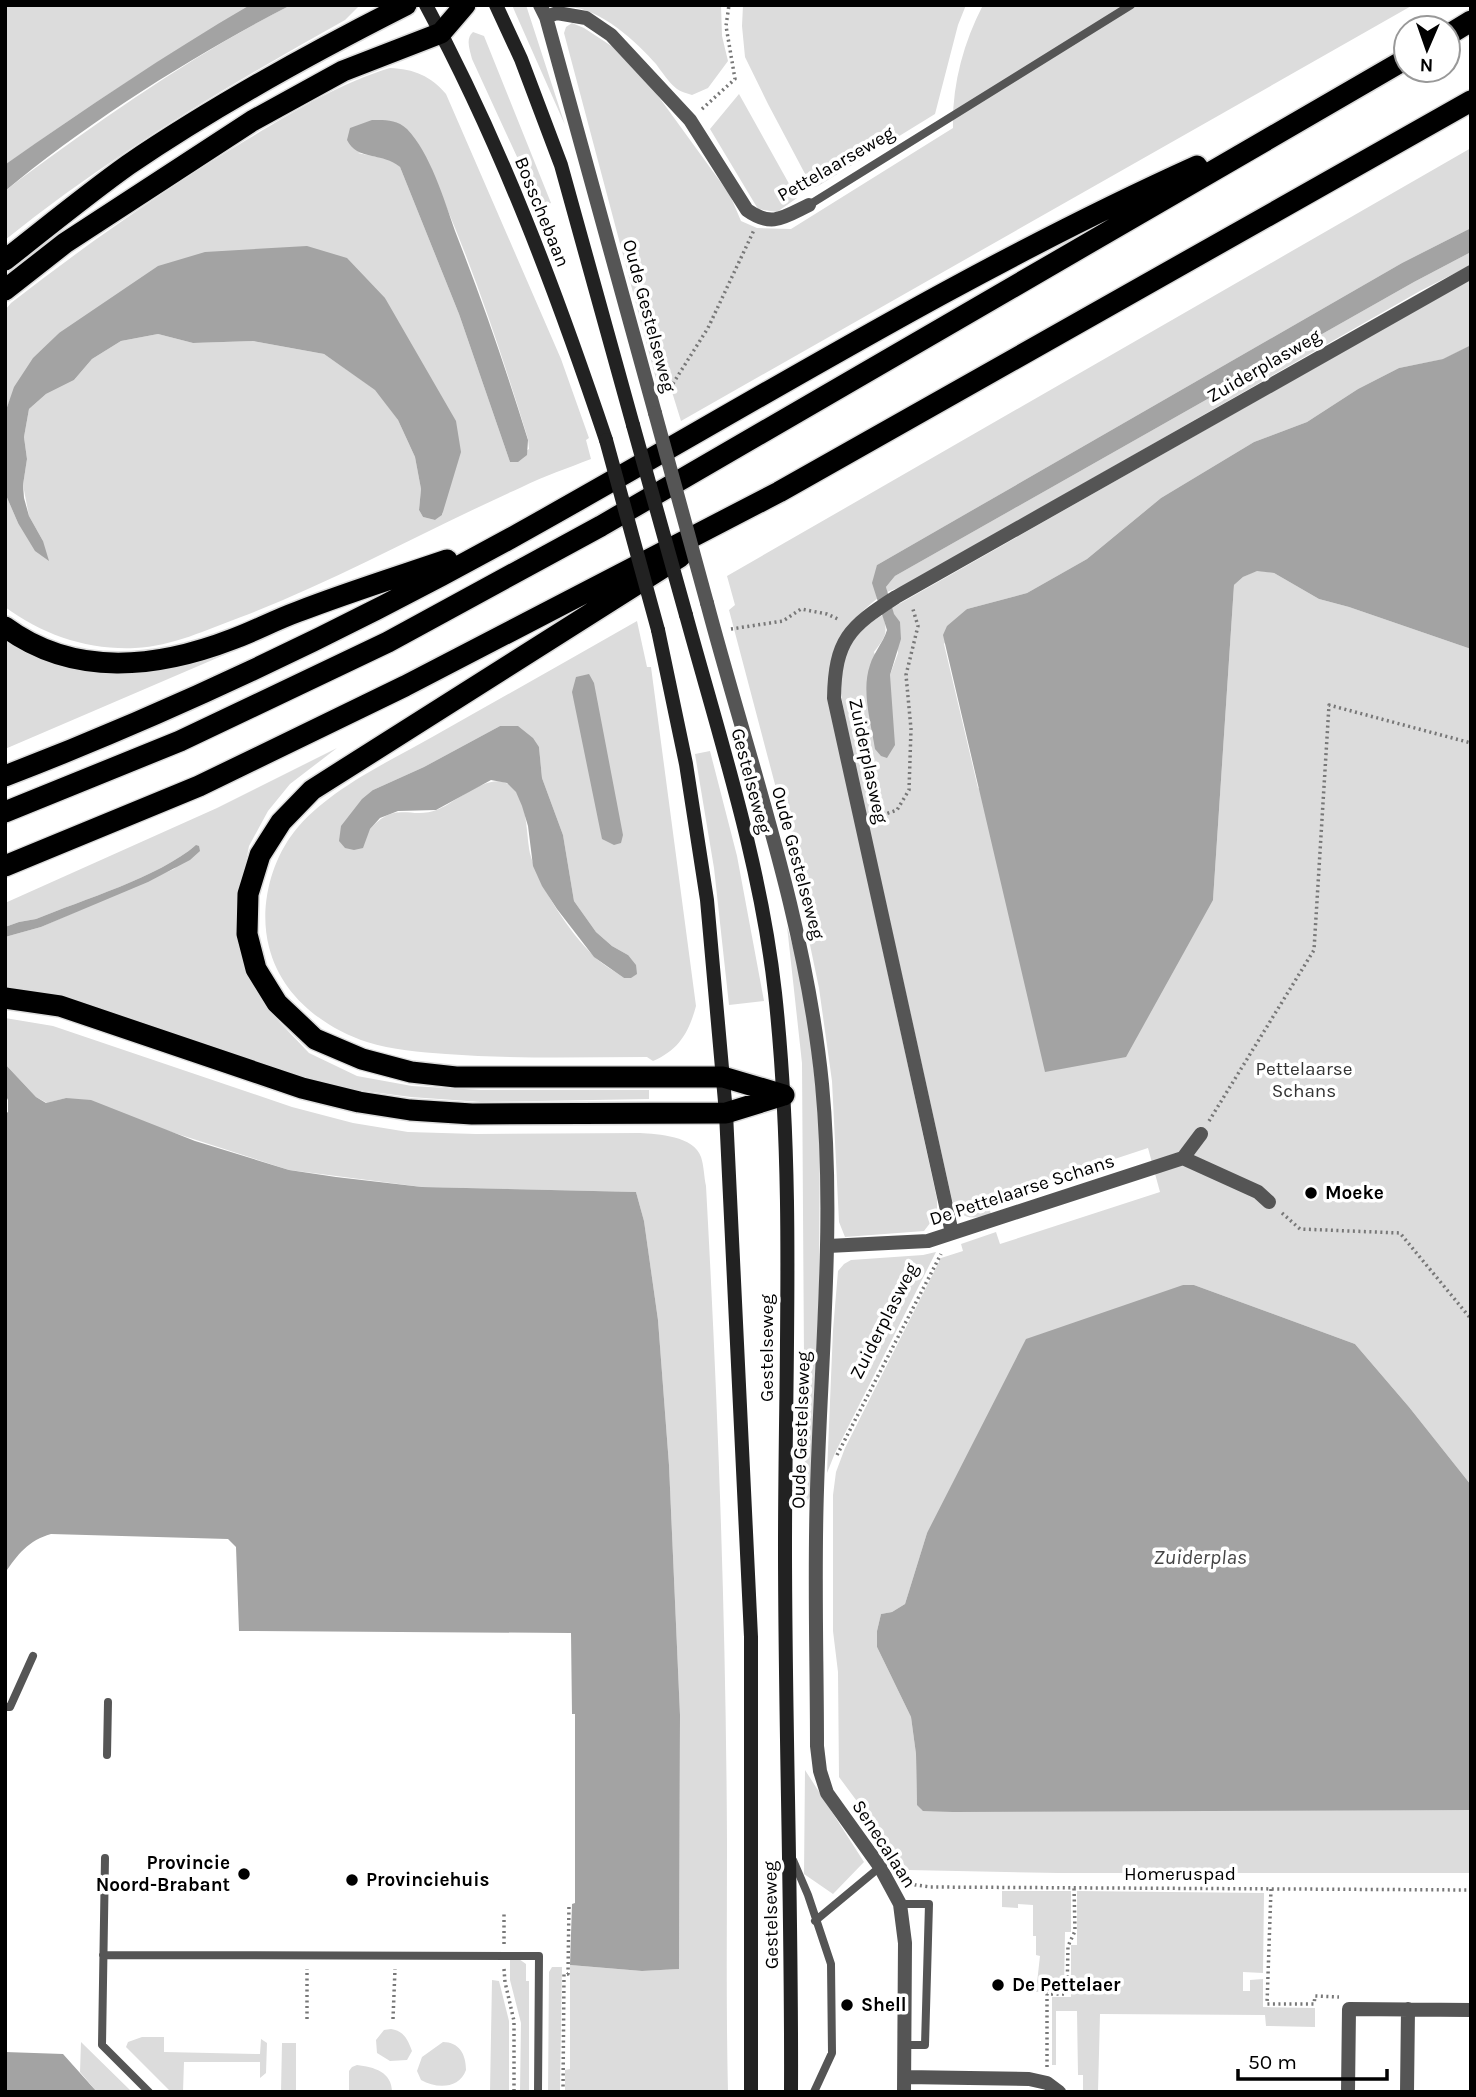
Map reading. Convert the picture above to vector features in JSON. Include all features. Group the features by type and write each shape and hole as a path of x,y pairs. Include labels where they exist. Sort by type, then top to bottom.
{"highway":[{"path":"5,260 128,166 233,100 316,52 406,5"},
{"path":"5,290 65,243 252,121 343,71 441,33 465,5"},
{"path":"5,812 180,741 388,642 624,513 1392,67"},
{"path":"5,866 212,780 405,686 779,492 1471,101"},
{"path":"5,776 274,661 509,539 1049,236 1301,119"},
{"path":"779,492 613,601 312,790 281,822 260,855 248,894 247,934 256,969 277,1003 315,1038 362,1059 411,1072 456,1077 723,1077 784,1095"},
{"path":"5,627 38,647 68,658 105,664 138,664 168,659 233,639 295,612 509,539"},
{"path":"5,998 60,1006 302,1088 359,1102 410,1110 472,1114 726,1113 784,1095"}],"main road":[{"name":"Bosschebaan","path":"426,5 486,126 566,320 606,440 658,630"},
{"name":"Bosschebaan","path":"496,5 521,59 561,164 686,615"},
{"name":"Gestelseweg","path":"686,615 752,865 775,990 784,1095 787,1181 785,1550 791,2092"},
{"name":"Gestelseweg","path":"658,630 686,764 707,900 726,1113 751,1637 751,2092"}],"street":[{"name":"Pettelaarseweg","path":"543,11 586,18 611,35 690,120 747,210 759,219 776,221 809,205"},
{"name":"Oude Gestelseweg","path":"543,11 708,603 810,989 828,1154 828,1246 817,1493 817,1746"},
{"name":"Zuiderplasweg","path":"952,1233 834,698 834,672 840,648 854,626 871,612 1471,272"},
{"path":"1201,1134 1183,1158 1258,1192 1269,1202"},
{"name":"De Pettelaarse Schans","path":"828,1246 928,1241 1183,1158"},
{"name":"Senecalaan","path":"817,1746 820,1771 827,1793 890,1882 900,1905 905,1943 905,2092"},
{"path":"1348,2092 1349,2009 1471,2010"},
{"path":"1408,2009 1408,2092"},
{"path":"905,2077 1029,2079 1053,2087"}],"lane":[{"name":"Pettelaarseweg","path":"809,205 1130,5"},
{"path":"5,1707 10,1707 33,1656"},
{"path":"107,1755 108,1702"},
{"path":"789,1852 808,1895 831,1964 832,2053 814,2092"},
{"path":"105,1858 102,2045 149,2092"},
{"path":"815,1921 880,1867"},
{"path":"900,1905 929,1904 925,2045 905,2045"},
{"path":"103,1955 539,1956 538,2092"}],"path":[{"path":"690,120 735,79 726,26 729,5"},
{"path":"655,412 708,328 759,219"},
{"path":"862,823 897,810 909,790 911,729 906,675 918,626 902,594"},
{"path":"715,632 783,621 801,609 827,614 854,626"},
{"path":"1201,1134 1314,950 1329,705 1471,743"},
{"path":"1269,1202 1300,1229 1401,1233 1471,1319"},
{"name":"Zuiderplasweg","path":"836,1456 952,1233"},
{"name":"Homeruspad","path":"890,1882 930,1887 1471,1890"},
{"path":"1053,2087 1047,1994 1067,1994 1068,1946 1075,1931 1074,1887"},
{"path":"1271,1889 1267,2004 1314,2004 1315,1996 1342,1997 1349,2009"},
{"path":"563,2092 564,1974 568,1974 569,1904"},
{"path":"505,1913 505,1982 514,2021 514,2092"},
{"path":"307,1955 307,2019"},
{"path":"393,2019 395,1956"}],"green space":[{"path":"5,5 254,5 127,82 5,165"},
{"path":"291,5 360,5 345,20 257,70 128,150 5,240 5,191 151,87 220,44"},
{"path":"512,5 526,5 565,125 515,12"},
{"path":"557,5 721,5 722,36 728,61 708,88 692,95 674,87 656,64 613,25 587,11 573,7 561,8"},
{"path":"743,5 966,5 958,25 935,114 818,186 812,187 745,57"},
{"path":"983,5 1413,5 1392,14 1392,17 681,421 672,392 660,394 564,33 566,27 572,23 584,28 613,47 656,93 730,195 741,221 757,228 791,229 953,128 954,96 970,35"},
{"path":"473,32 484,36 551,203 540,207 472,59 469,41"},
{"path":"390,68 407,70 428,78 446,94 561,359 589,438 586,440 591,459 530,483 277,603 176,641 135,648 100,646 66,639 20,617 5,607 5,493 18,523 43,541 29,516 23,485 27,459 24,437 29,409 46,394 74,380 92,359 121,341 158,334 193,343 253,341 324,354 376,390 398,420 415,457 421,489 419,510 423,517 435,520 443,514 385,298 59,333 27,369 5,413 5,310 11,303 187,177 317,99","holes":["418,144 479,290 528,439 529,449 510,462 459,314 400,167 392,160 358,153"]},
{"path":"739,94 797,198 777,212 758,209 710,129"},
{"path":"1471,148 1471,228 1402,263 877,565 878,598 855,619 840,642 831,667 828,698 937,1199 937,1214 924,1231 845,1237 839,1222 832,1081 819,988 782,811 729,610 735,605 727,576"},
{"path":"1471,252 1471,265 1420,291 906,585 887,592 886,587 895,576"},
{"name":"Pettelaarse Schans","path":"1471,279 1471,345 1444,359 1399,368 1358,389 1307,422 1254,442 1161,498 1087,559 1027,593 967,609 944,644 978,788 1213,900 1234,585 1257,570 1274,573 1319,599 1471,649 1471,1485 1355,1344 1194,1285 1183,1285 927,1533 905,1604 892,1612 881,1614 877,1647 911,1717 916,1754 917,1804 922,1810 1471,1810 1471,1873 1059,1873 908,1870 839,1777 838,1672 833,1631 833,1495 836,1472 845,1448 941,1258 963,1251 961,1244 996,1232 1000,1244 1160,1192 1148,1148 987,1201 991,1214 967,1217 955,1207 847,729 840,682 844,657 860,632 883,615 885,635 874,652 889,693 890,675 898,653 892,608"},
{"path":"637,621 647,667 651,667 696,1006 682,1039 670,1051 653,1061 647,1057 471,1056 377,1045 350,1036 319,1018 293,994 283,980 275,964 266,932 266,902 273,872 294,832 323,803 359,778","holes":["500,726 539,747 542,778 563,835 574,901 596,932 628,955 624,978 601,962 585,946 549,896 531,857 523,806 514,789 506,783 498,781 481,785 429,812 388,815 370,829 373,790 424,767"]},
{"path":"5,639 104,672 138,673 168,668 238,649 5,749"},
{"path":"337,748 290,784 268,811 249,846 240,892 249,972 269,1011 309,1053 357,1076 412,1086 481,1090 649,1090 649,1099 481,1102 357,1090 303,1077 111,1011 62,998 5,990 5,937 41,927 174,869 196,845 180,857 141,877 36,919 5,927 5,903 217,808"},
{"path":"710,751 737,856 764,1001 729,1005 714,868 695,754"},
{"path":"787,926 805,989 820,1127 819,1289 811,1495 805,1505 802,1063"},
{"path":"5,1018 53,1026 292,1107 353,1123 408,1132 648,1133 683,1140 697,1150 702,1160 706,1186 721,1514 728,2092 565,2092 565,2070 570,2069 570,1965 642,1971 679,1969 680,1715 669,1465 658,1320 644,1221 636,1192 422,1187 289,1170 66,1098 47,1103 36,1097 5,1064"},
{"path":"936,1252 827,1473 838,1271 851,1260"},
{"path":"805,1770 864,1862 833,1894 804,1874"},
{"path":"1002,1891 1071,1891 1071,1932 1065,1932 1064,1991 1056,1991 1056,1978 1050,1978 1049,1991 1036,1992 1040,1956 1036,1955 1036,1936 1033,1936 1033,1905 1002,1907"},
{"path":"1077,1891 1264,1893 1263,1973 1243,1972 1243,1991 1250,1991 1250,1980 1263,1979 1263,2007 1315,2008 1315,2027 1266,2026 1265,2015 1100,2014 1098,2092 1083,2092 1083,2075 1078,2075 1077,2011 1056,2011 1056,2065 1052,2065 1052,1997 1071,1997 1071,1945 1077,1945"},
{"path":"510,1959 519,1959 526,1964 526,1981 529,1981 529,2092 520,2092 521,2023 510,1980"},
{"path":"552,1967 562,1967 560,2092 548,2092 549,1972"},
{"path":"492,1980 499,1981 509,2021 509,2092 490,2092"},
{"path":"391,2029 402,2034 409,2043 412,2051 407,2060 390,2061 377,2053 376,2040 384,2030"},
{"path":"142,2037 164,2037 164,2052 260,2054 261,2039 267,2043 266,2073 260,2078 260,2062 184,2062 183,2092 171,2092 126,2047 128,2042"},
{"path":"81,2042 132,2092 97,2092 80,2072"},
{"path":"443,2042 453,2044 461,2050 466,2070 458,2081 447,2086 421,2080 417,2071 422,2057"},
{"path":"282,2043 296,2043 296,2092 281,2092"},
{"path":"357,2065 376,2069 385,2075 392,2092 349,2092 349,2071"}],"water":[{"path":"250,5 291,5 217,45 143,90 71,140 5,191 6,164 127,82"},
{"path":"372,120 395,122 407,129 423,151 435,177 528,440 527,455 518,462 510,462 459,314 400,167 386,159 357,151 347,140 350,128"},
{"path":"1471,228 1471,252 895,576 886,587 894,614 900,622 901,639 890,675 895,745 887,758 881,756 875,749 866,685 870,665 887,630 872,583 877,565 1402,263"},
{"path":"307,246 347,258 385,298 456,421 461,452 442,515 435,520 423,517 419,510 421,489 415,457 398,420 375,390 324,354 253,341 193,343 158,334 121,341 92,359 74,380 46,394 29,409 24,437 27,459 24,498 49,561 35,551 18,523 5,493 5,413 14,387 33,358 59,333 158,266 205,252"},
{"path":"1471,345 1471,649 1319,599 1274,573 1257,571 1243,577 1234,585 1213,900 1126,1057 1045,1072 943,635 947,626 967,609 1027,593 1087,559 1161,498 1254,442 1307,422 1358,389 1399,368 1443,359"},
{"path":"589,674 594,683 623,835 621,843 614,845 602,839 572,692 576,677"},
{"path":"500,726 518,726 533,738 539,747 542,778 563,835 574,901 596,932 628,955 636,965 637,974 631,978 624,978 594,957 542,886 533,866 528,826 522,806 516,792 507,783 491,780 436,810 398,811 380,818 370,829 363,848 345,848 339,841 341,826 362,799 373,790 424,767"},
{"path":"196,845 200,851 190,860 148,882 41,927 5,937 5,927 36,919 119,887 162,867"},
{"path":"5,1064 36,1097 46,1103 66,1098 91,1100 195,1141 289,1170 422,1187 636,1192 644,1221 658,1320 669,1465 680,1715 679,1969 642,1971 570,1965 572,1904 575,1903 575,1714 572,1714 571,1633 239,1631 236,1547 228,1539 51,1534 24,1549 5,1573 5,1114 8,1112 8,1100 5,1094"},
{"name":"Zuiderplas","path":"1183,1285 1194,1285 1355,1344 1471,1485 1471,1810 953,1812 923,1811 917,1805 916,1754 911,1717 877,1647 881,1614 892,1612 905,1604 927,1533 1026,1339"},
{"path":"5,2052 63,2054 97,2092 5,2092"}],"place":[{"name":"Moeke","path":"1311,1193"},
{"name":"Provincie Noord-Brabant","path":"244,1874"},
{"name":"Provinciehuis","path":"352,1880"},
{"name":"De Pettelaer","path":"998,1985"},
{"name":"Shell","path":"847,2005"}]}
